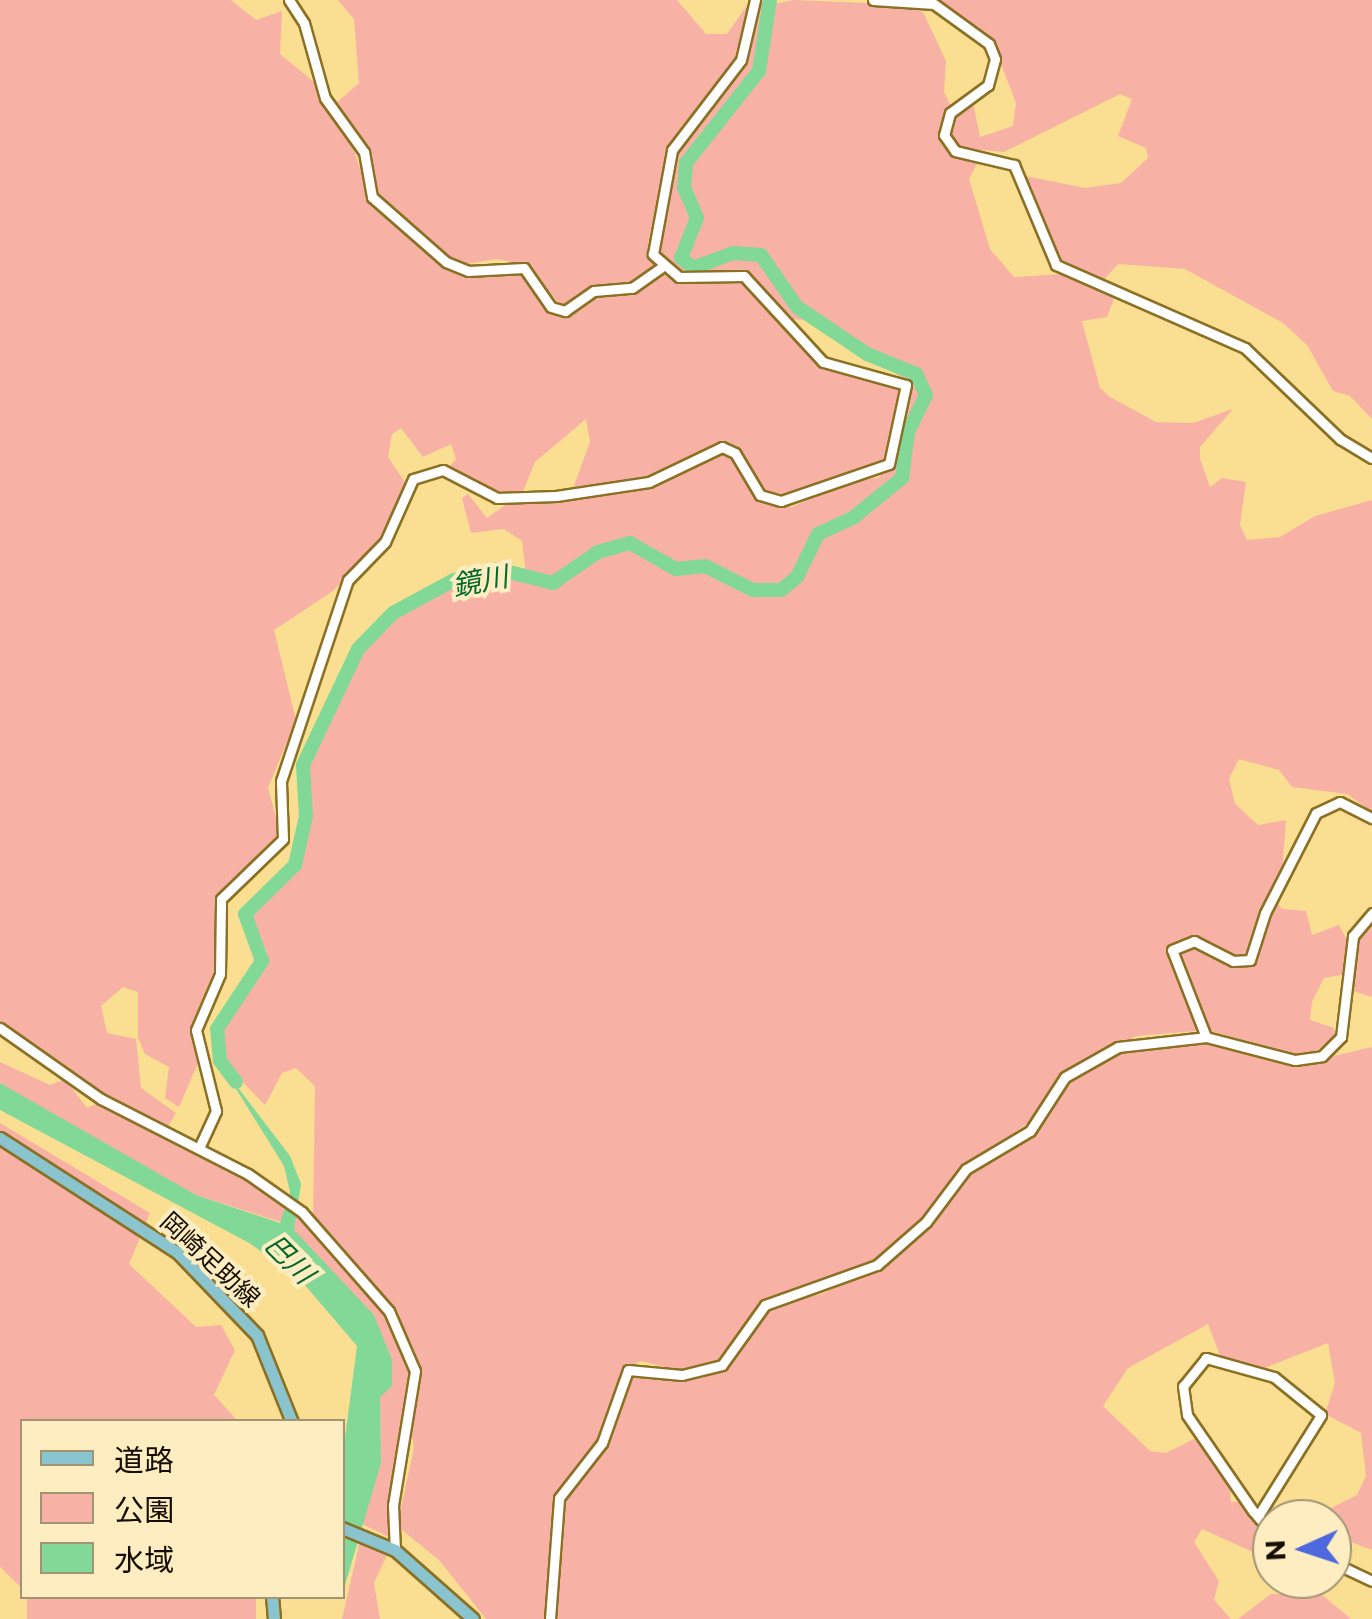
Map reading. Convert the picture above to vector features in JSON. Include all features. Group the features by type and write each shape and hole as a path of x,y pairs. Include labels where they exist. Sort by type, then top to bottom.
{"main road":[{"name":"岡崎足助線","path":"0,1138 154,1233 244,1318 272,1359 291,1419"},
{"path":"345,1529 395,1550 473,1619"}],"street":[{"path":"289,0 304,24 329,107 364,152 372,198 446,262 468,271 524,268 551,308 565,311 594,290 632,288 661,268"},
{"path":"199,1148 216,1111 196,1030 220,974 222,899 282,839 280,781 348,580 385,542 414,479 444,470 497,498 556,496 649,482 722,447 736,453 760,495 781,502 889,464 906,385 822,362 744,276 686,279 661,268 652,244 667,162 741,60 755,0"},
{"path":"873,0 934,4 989,44 995,59 988,85 950,113 944,135 955,151 1014,165 1056,264 1244,348 1340,440 1372,458"},
{"path":"1206,1036 1172,950 1194,941 1246,962 1316,813 1340,802 1372,818"},
{"path":"550,1619 559,1498 602,1443 628,1370 682,1375 722,1366 766,1305 820,1292 890,1256 966,1170 1030,1131 1072,1070 1144,1039 1206,1036 1295,1060 1330,1050 1344,1027 1353,936 1372,913"},
{"path":"0,1028 101,1099 199,1148 302,1212 389,1310 414,1362 408,1448 393,1504 395,1550"},
{"path":"1206,1358 1274,1377 1320,1415 1258,1516 1184,1406 1183,1386 1206,1358"}],"green space":[{"path":"0,0 231,0 256,20 282,11 280,54 315,83 349,134 372,206 456,272 522,272 545,306 563,316 595,295 637,292 662,274 678,282 739,279 759,291 818,364 901,387 886,461 791,496 760,489 737,448 723,442 648,479 572,491 590,442 586,419 535,462 523,491 508,495 448,468 456,459 451,444 423,457 401,428 392,434 388,457 406,484 385,535 333,591 274,630 296,720 268,788 280,832 219,894 218,962 193,1021 199,1061 179,1107 165,1098 169,1067 145,1054 138,1038 138,992 123,987 101,1006 107,1033 136,1039 141,1088 176,1113 167,1128 102,1096 0,1023"},
{"path":"338,0 677,0 706,34 727,34 748,4 737,57 666,153 648,244 655,267 635,282 592,287 562,307 528,265 497,259 460,265 381,205 363,139 333,106 359,83 354,19"},
{"path":"759,0 767,0 766,34 774,4 794,0 914,5 924,14 946,61 944,92 951,106 939,136 951,154 979,160 969,179 990,249 1014,277 1062,274 1115,296 1107,317 1082,321 1100,388 1110,397 1156,422 1193,423 1233,409 1200,447 1200,459 1210,487 1222,478 1246,482 1240,525 1247,540 1280,537 1315,516 1372,500 1372,812 1347,794 1292,787 1279,770 1239,759 1229,779 1235,804 1258,825 1286,820 1282,873 1249,958 1238,961 1190,938 1170,950 1173,970 1194,999 1196,1031 1137,1036 1066,1071 1033,1119 959,1172 923,1219 873,1263 764,1302 722,1361 681,1371 641,1361 623,1369 600,1438 557,1497 546,1619 486,1619 439,1560 397,1526 414,1448 409,1416 419,1367 393,1310 313,1219 315,1086 296,1068 282,1073 265,1105 223,1062 220,1028 233,1000 262,974 267,952 249,915 298,867 309,811 305,765 360,650 395,615 455,583 526,574 522,541 504,529 471,533 462,498 468,494 487,518 508,503 650,486 720,451 734,458 758,499 792,507 851,480 878,478 895,461 909,383 825,322 793,319 750,274 681,274 656,252 669,165 742,64"},
{"path":"931,0 1372,0 1372,419 1350,396 1333,391 1307,345 1283,323 1185,269 1118,264 1102,282 1064,266 1048,245 1025,176 1085,188 1121,183 1148,158 1146,148 1118,136 1132,99 1120,94 1004,152 960,148 949,135 955,115 973,103 980,137 1013,126 1016,103 992,41"},
{"path":"1275,900 1282,909 1306,911 1312,935 1339,925 1347,940 1345,974 1324,978 1312,1002 1310,1020 1334,1028 1335,1036 1308,1057 1210,1031 1174,952 1190,943 1248,964"},
{"path":"1372,922 1372,997 1353,991 1356,940"},
{"path":"1200,1041 1300,1064 1372,1047 1372,1550 1352,1542 1349,1499 1357,1495 1366,1476 1361,1433 1325,1414 1335,1383 1328,1343 1259,1370 1221,1358 1208,1324 1128,1368 1103,1406 1150,1451 1166,1453 1198,1437 1230,1485 1231,1502 1242,1502 1252,1512 1252,1552 1202,1529 1194,1542 1219,1581 1214,1600 1231,1619 553,1619 563,1498 597,1455 631,1372 682,1378 721,1370 767,1307 822,1294 890,1260 967,1173 1035,1133 1065,1081 1125,1048"},
{"path":"0,1062 50,1085 65,1079 87,1108 100,1102 247,1178 286,1206 281,1222 196,1195 51,1117 0,1083"},
{"path":"0,1123 150,1213 129,1264 196,1327 221,1325 235,1350 214,1395 236,1419 20,1419 20,1586 0,1567"},
{"path":"294,1211 386,1313 411,1372 391,1538 360,1523 381,1463 380,1397 392,1368 374,1315 305,1246 294,1230"},
{"path":"360,1541 387,1555 374,1583 380,1619 342,1619"},
{"path":"27,1599 256,1599 256,1619 27,1619"},
{"path":"1264,1599 1327,1599 1351,1619 1238,1619"}],"water":[{"name":"巴川","path":"223,1068 290,1156 301,1184 294,1230 374,1315 392,1360 392,1386 380,1397 381,1463 345,1585 345,1438 357,1346 304,1284 251,1244 0,1110 0,1083 196,1195 280,1223 290,1192 284,1166"}],"waterway":[{"name":"鏡川","path":"236,1082 220,1061 217,1029 262,961 245,914 295,865 306,816 303,765 358,649 393,613 454,580 497,569 553,583 598,552 630,543 676,569 705,566 753,590 781,590 797,577 818,534 854,517 902,478 908,432 926,395 916,374 867,354 797,307 761,255 733,253 693,268 681,258 697,218 684,188 686,163 759,71 770,0"}]}
